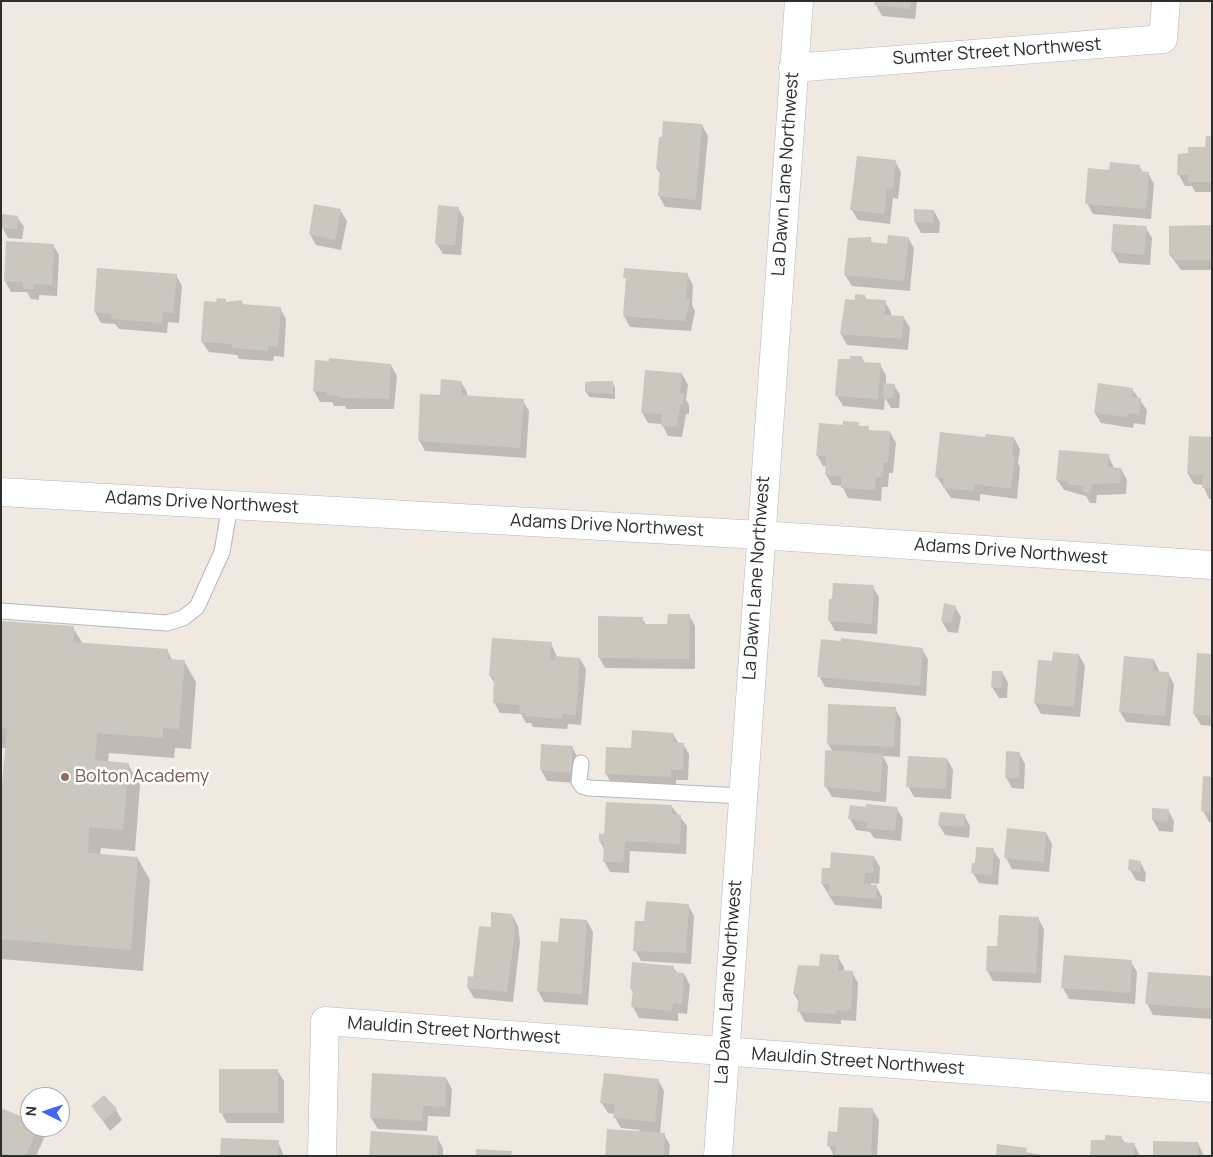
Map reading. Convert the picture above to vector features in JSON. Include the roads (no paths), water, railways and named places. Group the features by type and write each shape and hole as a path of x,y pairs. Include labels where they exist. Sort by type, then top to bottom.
{"street":[{"name":"La Dawn Lane Northwest","path":"718,1156 760,535 799,1"},
{"name":"Sumter Street Northwest","path":"793,68 1163,39 1166,1"},
{"name":"Adams Drive Northwest","path":"1,492 760,535 1212,565"},
{"name":"Mauldin Street Northwest","path":"322,1156 325,1022 1212,1088"}],"lane":[{"path":"1,611 167,623 183,618 197,607 222,552 230,505"},
{"path":"581,762 579,782 582,786 589,788 742,796"}],"place":[{"name":"Bolton Academy","path":"65,777"}]}
